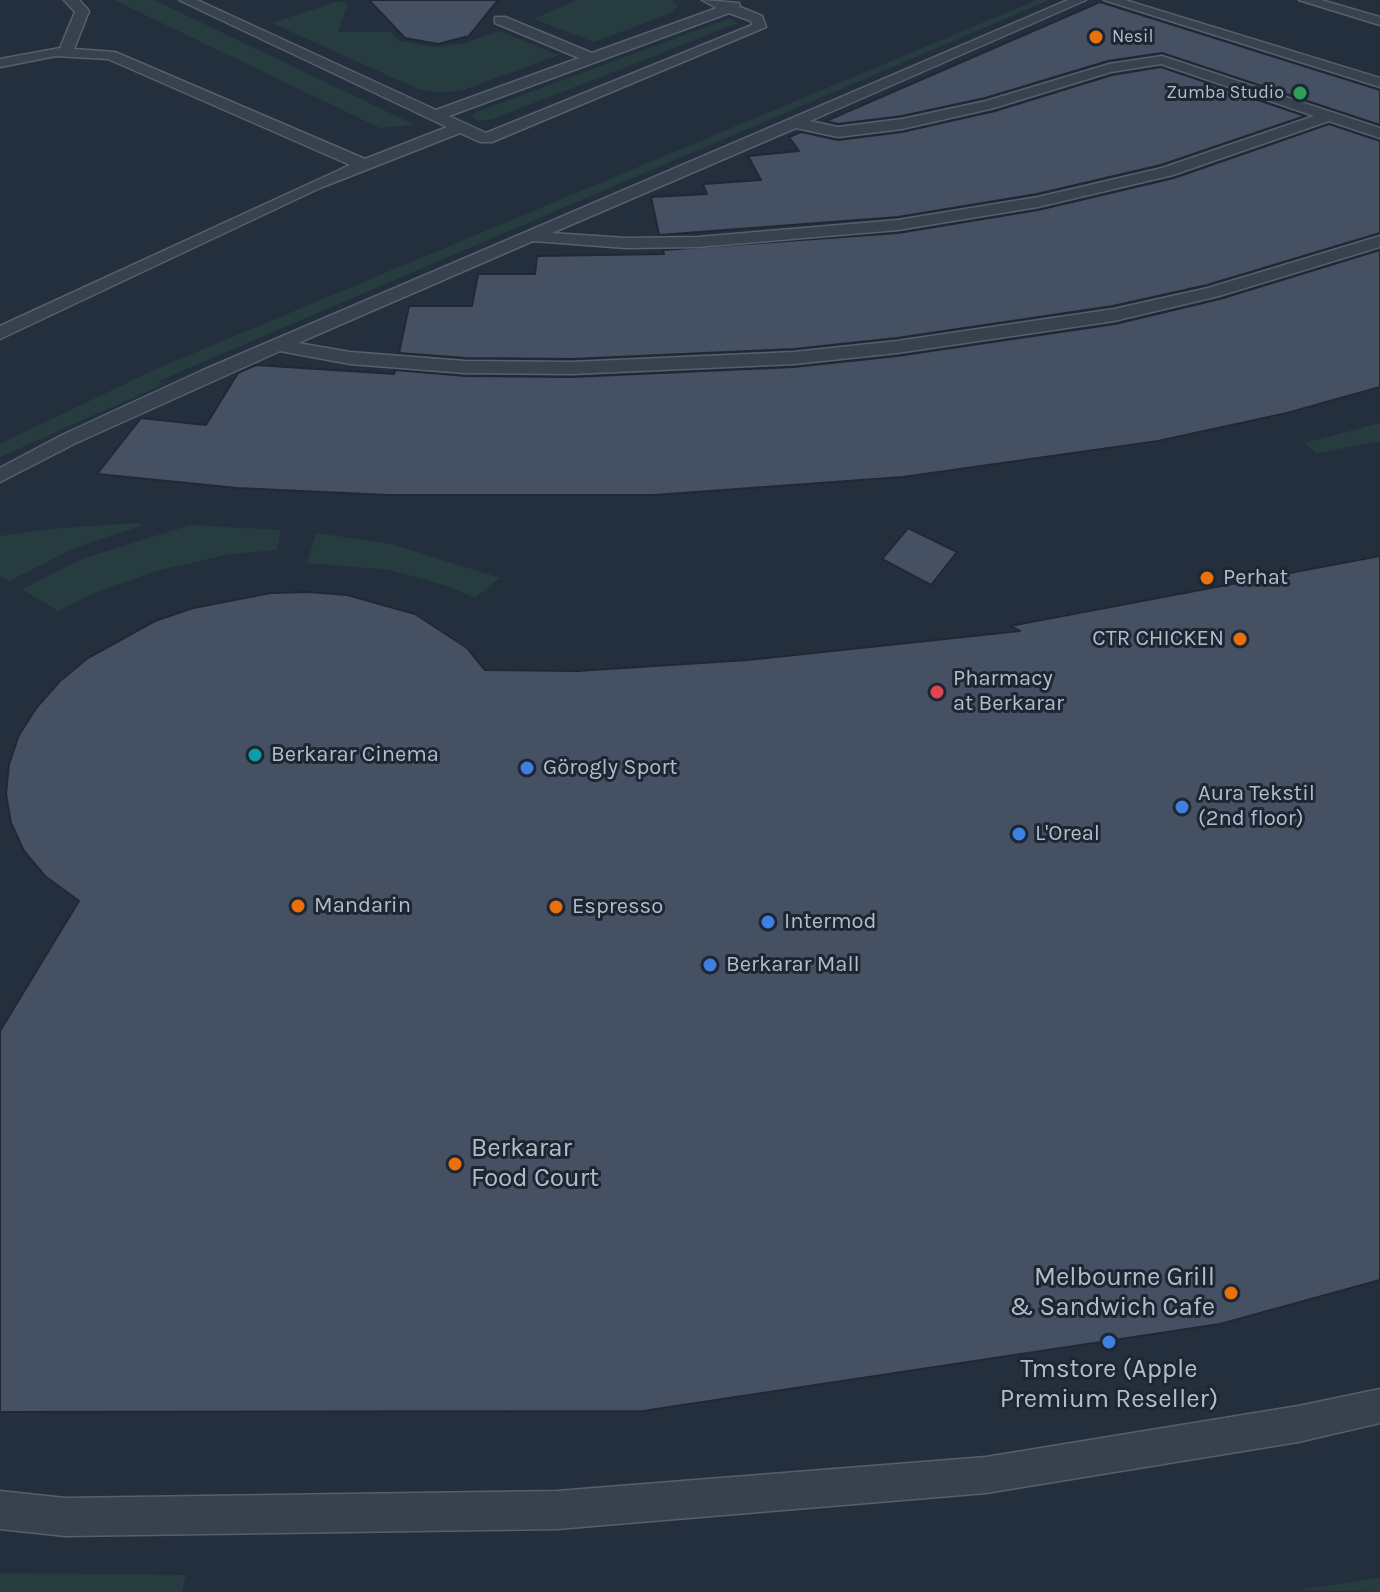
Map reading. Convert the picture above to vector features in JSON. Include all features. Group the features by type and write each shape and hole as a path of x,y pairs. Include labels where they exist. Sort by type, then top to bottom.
{"lane":[{"path":"66,52 82,11 71,0"},
{"path":"186,0 486,139 759,27 757,19 709,0"},
{"path":"437,115 750,0"},
{"path":"0,476 69,439 278,345 1079,0"},
{"path":"1111,0 1380,83"},
{"path":"1306,0 1380,21"},
{"path":"500,20 591,58"},
{"path":"0,63 28,55 66,52 110,55 364,165"},
{"path":"796,123 838,132 902,124 989,105 1109,68 1162,60 1380,133"},
{"path":"533,237 626,243 698,242 913,223 1038,202 1167,172 1328,116"},
{"path":"0,333 364,165 461,127"},
{"path":"278,345 350,358 465,367 600,367 794,358 897,347 1114,315 1213,292 1380,241"},
{"path":"0,1510 65,1517 557,1510 986,1475 1298,1424 1380,1406"}],"green space":[{"path":"114,0 154,0 415,125 380,128"},
{"path":"577,0 672,0 678,6 671,13 594,42 534,19"},
{"path":"1037,0 1049,0 184,370 159,381 164,384 0,457 0,444 156,369"},
{"path":"339,1 348,4 338,32 391,32 400,41 435,47 462,44 499,31 558,55 464,90 439,93 418,89 272,23"},
{"path":"730,18 738,23 493,119 480,121 472,117 477,112"},
{"path":"1380,423 1380,441 1317,453 1305,443"},
{"path":"143,525 74,548 9,581 0,576 0,536"},
{"path":"190,525 281,530 277,550 230,554 156,571 94,593 58,611 22,589 85,558"},
{"path":"316,533 391,544 500,578 475,598 448,586 390,570 307,563"},
{"path":"0,1573 186,1575 182,1592 0,1592"},
{"path":"1380,1578 1380,1592 1298,1590"}],"building":[{"path":"369,0 498,0 469,36 438,44 405,38"},
{"path":"1100,2 1380,90 1380,125 1162,53 1108,61 985,98 902,116 838,124 826,121"},
{"path":"1161,67 1305,116 1161,165 1037,194 898,217 659,235 651,197 707,194 703,184 761,180 748,156 799,151 789,137 801,132 838,140 902,132 995,111 1112,75"},
{"path":"1329,124 1380,141 1380,233 1207,285 1113,306 897,338 794,349 572,359 465,358 399,353 409,306 472,306 478,274 535,274 537,256 664,254 663,250 898,233 1038,210 1174,178"},
{"path":"1380,250 1380,387 1287,413 1158,441 903,477 654,495 387,495 237,488 97,474 141,418 206,425 238,373 256,365 394,374 395,370 465,376 572,377 794,367 897,356 1115,324 1220,299"},
{"path":"908,528 957,552 931,585 882,559"},
{"name":"Berkarar Mall","path":"1380,556 1380,1280 1220,1324 643,1411 0,1412 0,1031 79,901 45,876 24,851 11,823 6,794 9,764 19,735 37,707 60,681 88,658 155,621 193,608 271,593 309,592 347,595 415,614 467,648 485,670 577,671 748,660 1020,631 1010,626"}],"place":[{"name":"Nesil","path":"1096,37"},
{"name":"Zumba Studio","path":"1300,93"},
{"name":"Perhat","path":"1207,578"},
{"name":"CTR CHICKEN","path":"1240,639"},
{"name":"Pharmacy at Berkarar","path":"937,692"},
{"name":"Berkarar Cinema","path":"255,755"},
{"name":"Görogly Sport","path":"527,768"},
{"name":"Aura Tekstil (2nd floor)","path":"1182,807"},
{"name":"L'Oreal","path":"1019,834"},
{"name":"Mandarin","path":"298,906"},
{"name":"Espresso","path":"556,907"},
{"name":"Intermod","path":"768,922"},
{"name":"Berkarar Mall","path":"710,965"},
{"name":"Berkarar Food Court","path":"455,1164"},
{"name":"Melbourne Grill & Sandwich Cafe","path":"1231,1293"},
{"name":"Tmstore (Apple Premium Reseller)","path":"1109,1342"}]}
